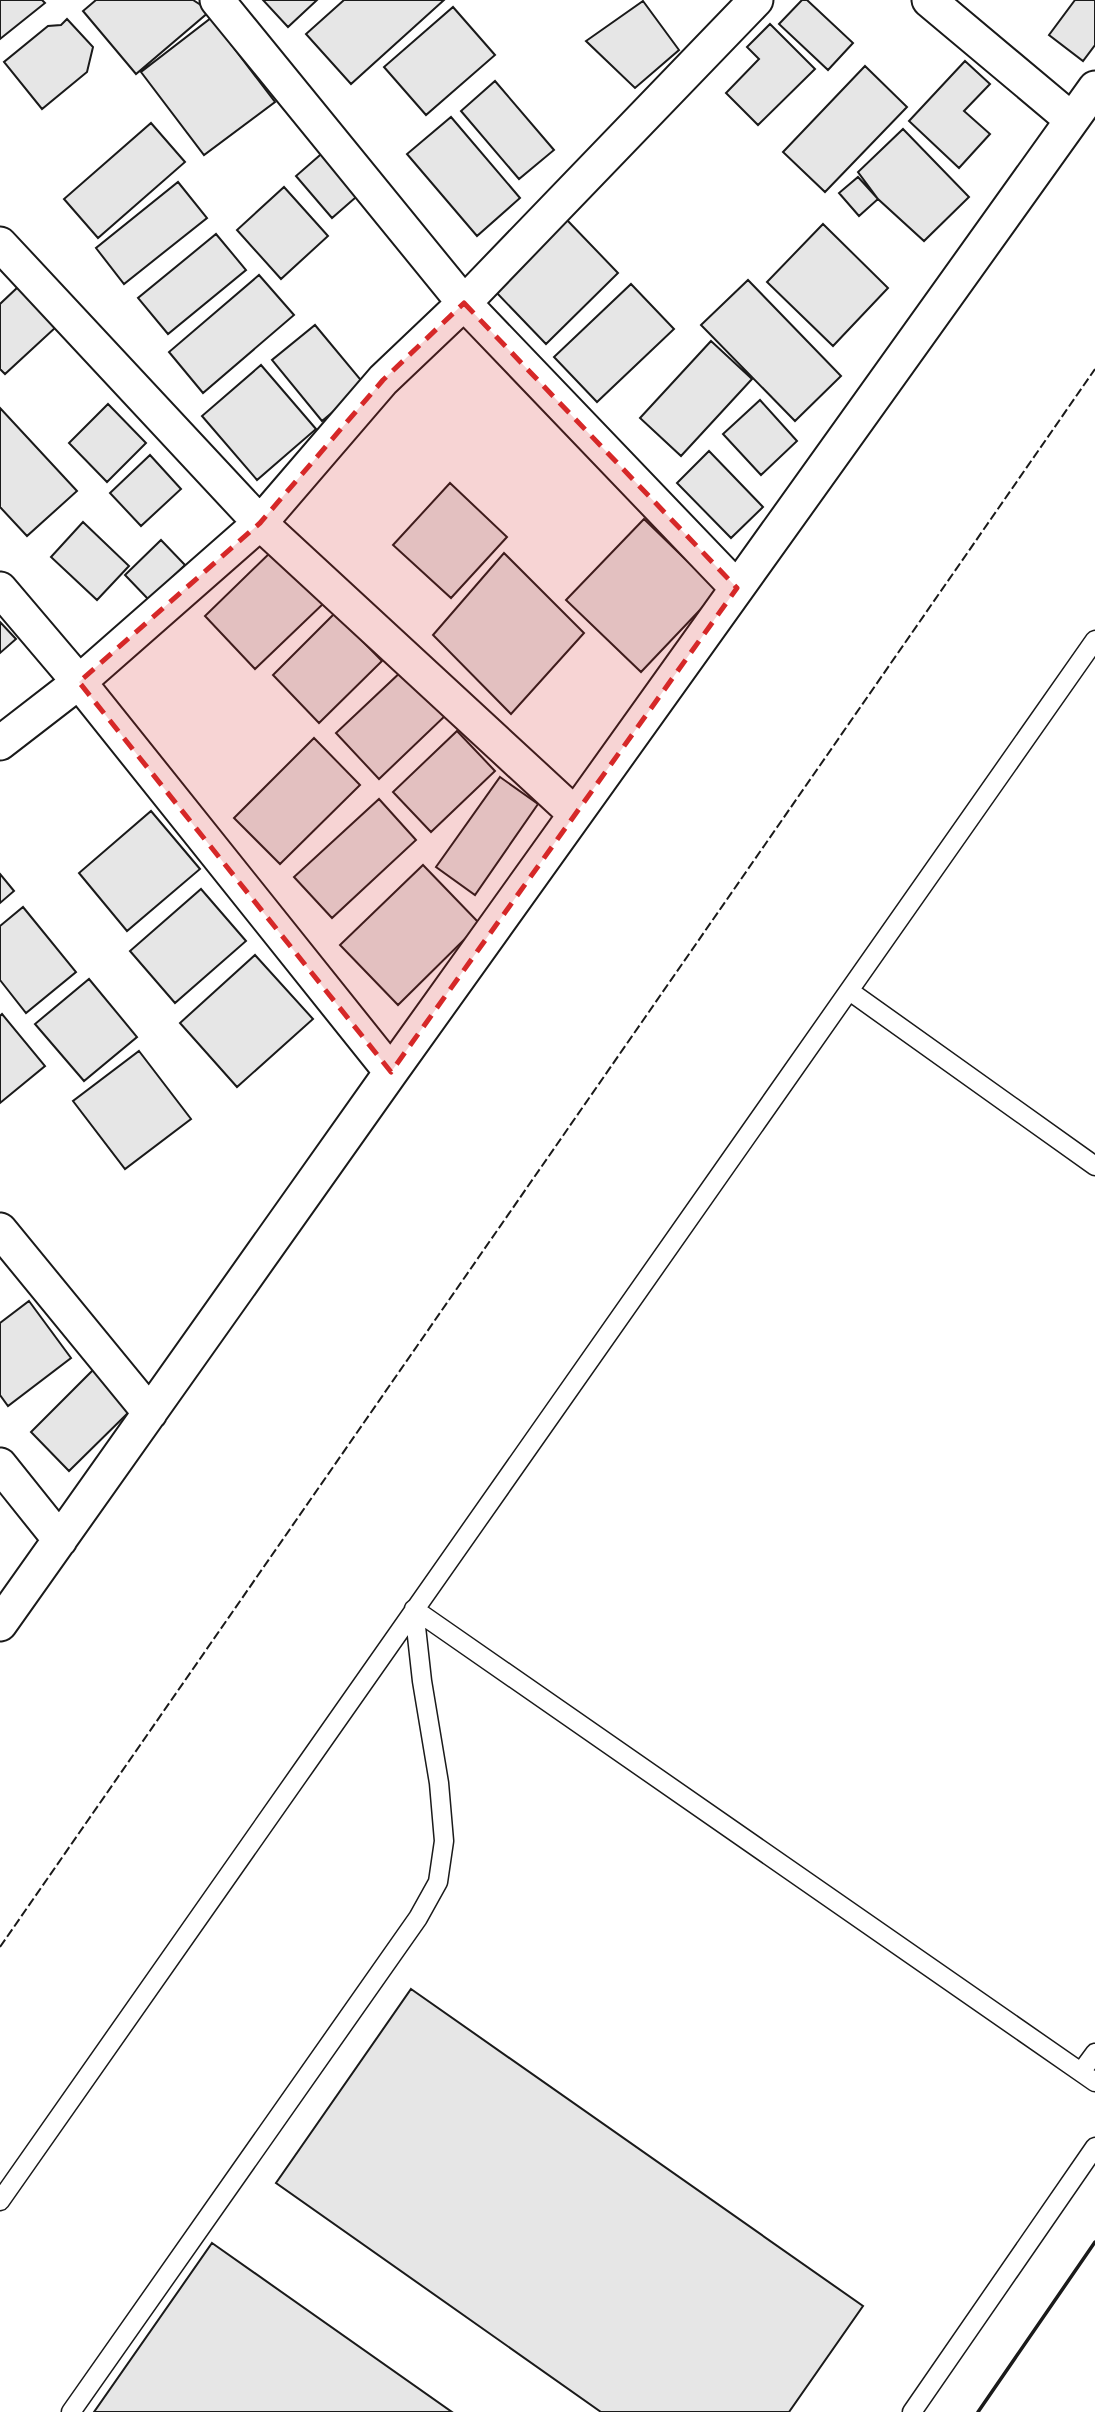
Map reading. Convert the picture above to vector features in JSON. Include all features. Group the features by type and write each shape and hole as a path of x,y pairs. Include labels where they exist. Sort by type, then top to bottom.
{"street":[{"path":"217,0 464,303 737,588"},
{"path":"0,743 79,682 260,523 383,380 464,303 756,0"},
{"path":"929,0 1072,120"},
{"path":"0,1624 1095,88"},
{"path":"0,244 260,523 575,814"},
{"path":"0,589 79,682 391,1072"},
{"path":"0,1230 150,1413"},
{"path":"0,1465 60,1540"}],"lane":[{"path":"0,2201 414,1609 851,992 1095,640"},
{"path":"851,992 1095,1166"},
{"path":"414,1609 1088,2077 1095,2053"},
{"path":"71,2412 418,1918 438,1882 443,1841 439,1783 422,1681 414,1609"},
{"path":"912,2412 1095,2147"}],"highlighted area":[{"path":"464,303 737,588 391,1072 79,682 260,523 383,380"}],"building":[{"path":"0,0 42,0 45,3 0,39"},
{"path":"96,0 193,0 210,11 136,74 83,11"},
{"path":"263,0 317,0 288,27"},
{"path":"344,0 444,0 351,84 306,34"},
{"path":"802,0 807,0 853,43 828,70 779,24"},
{"path":"1075,0 1095,0 1095,45 1083,61 1049,35"},
{"path":"643,1 679,50 635,88 586,41"},
{"path":"453,7 495,55 426,115 384,67"},
{"path":"211,18 275,102 204,155 141,72"},
{"path":"67,19 93,47 87,72 42,109 4,62 48,26 61,25"},
{"path":"770,24 815,69 758,125 726,93 759,59 747,47"},
{"path":"965,61 990,84 964,111 990,134 959,168 909,121"},
{"path":"865,66 907,107 825,192 783,152"},
{"path":"495,81 554,150 519,179 461,111"},
{"path":"451,117 520,198 477,236 407,154"},
{"path":"151,123 185,162 98,238 64,199"},
{"path":"903,129 969,197 924,241 878,199 858,172"},
{"path":"327,149 363,191 332,218 296,176"},
{"path":"858,177 878,199 859,216 839,193"},
{"path":"178,182 207,218 124,284 96,248"},
{"path":"284,187 328,236 281,279 237,230"},
{"path":"567,220 618,273 546,344 495,291"},
{"path":"823,224 888,288 833,346 767,282"},
{"path":"216,234 246,270 168,334 138,298"},
{"path":"259,275 294,315 203,393 169,352"},
{"path":"748,280 841,376 795,421 701,325"},
{"path":"631,284 674,329 597,402 554,357"},
{"path":"18,287 56,327 5,374 0,369 0,304"},
{"path":"315,325 365,385 322,421 272,360"},
{"path":"711,341 752,379 681,456 640,418"},
{"path":"261,365 316,429 257,480 202,416"},
{"path":"760,400 797,441 761,475 723,434"},
{"path":"108,404 146,443 107,482 69,443"},
{"path":"0,408 77,491 27,536 0,507"},
{"path":"709,451 763,507 731,538 677,483"},
{"path":"150,455 181,489 141,526 110,493"},
{"path":"450,483 507,537 451,598 393,545"},
{"path":"644,519 718,591 641,672 566,600"},
{"path":"83,522 129,566 97,600 51,557"},
{"path":"161,540 185,565 149,600 125,575"},
{"path":"274,549 325,602 255,669 205,616"},
{"path":"504,553 584,633 511,714 433,635"},
{"path":"335,613 382,661 319,723 273,675"},
{"path":"0,622 16,639 0,653"},
{"path":"404,669 447,714 379,779 336,733"},
{"path":"457,731 495,771 431,832 393,792"},
{"path":"314,738 360,785 280,864 234,818"},
{"path":"500,777 538,804 475,895 436,867"},
{"path":"379,799 416,840 332,918 294,877"},
{"path":"151,811 200,869 127,931 79,873"},
{"path":"423,865 480,924 398,1005 340,945"},
{"path":"0,874 14,891 0,903"},
{"path":"201,889 246,941 175,1003 130,951"},
{"path":"23,907 76,972 26,1013 0,980 0,926"},
{"path":"255,955 313,1019 237,1087 180,1023"},
{"path":"89,979 137,1037 84,1081 35,1024"},
{"path":"2,1014 45,1066 0,1103 0,1016"},
{"path":"139,1051 191,1119 125,1169 73,1101"},
{"path":"29,1301 71,1358 8,1406 0,1395 0,1323"},
{"path":"95,1368 134,1407 69,1471 31,1432"},
{"path":"411,1989 863,2306 789,2412 601,2412 276,2183"},
{"path":"212,2243 452,2412 94,2412"}],"fence":[{"path":"0,1947 1095,369"}],"wall":[{"path":"978,2412 1095,2242"}]}
